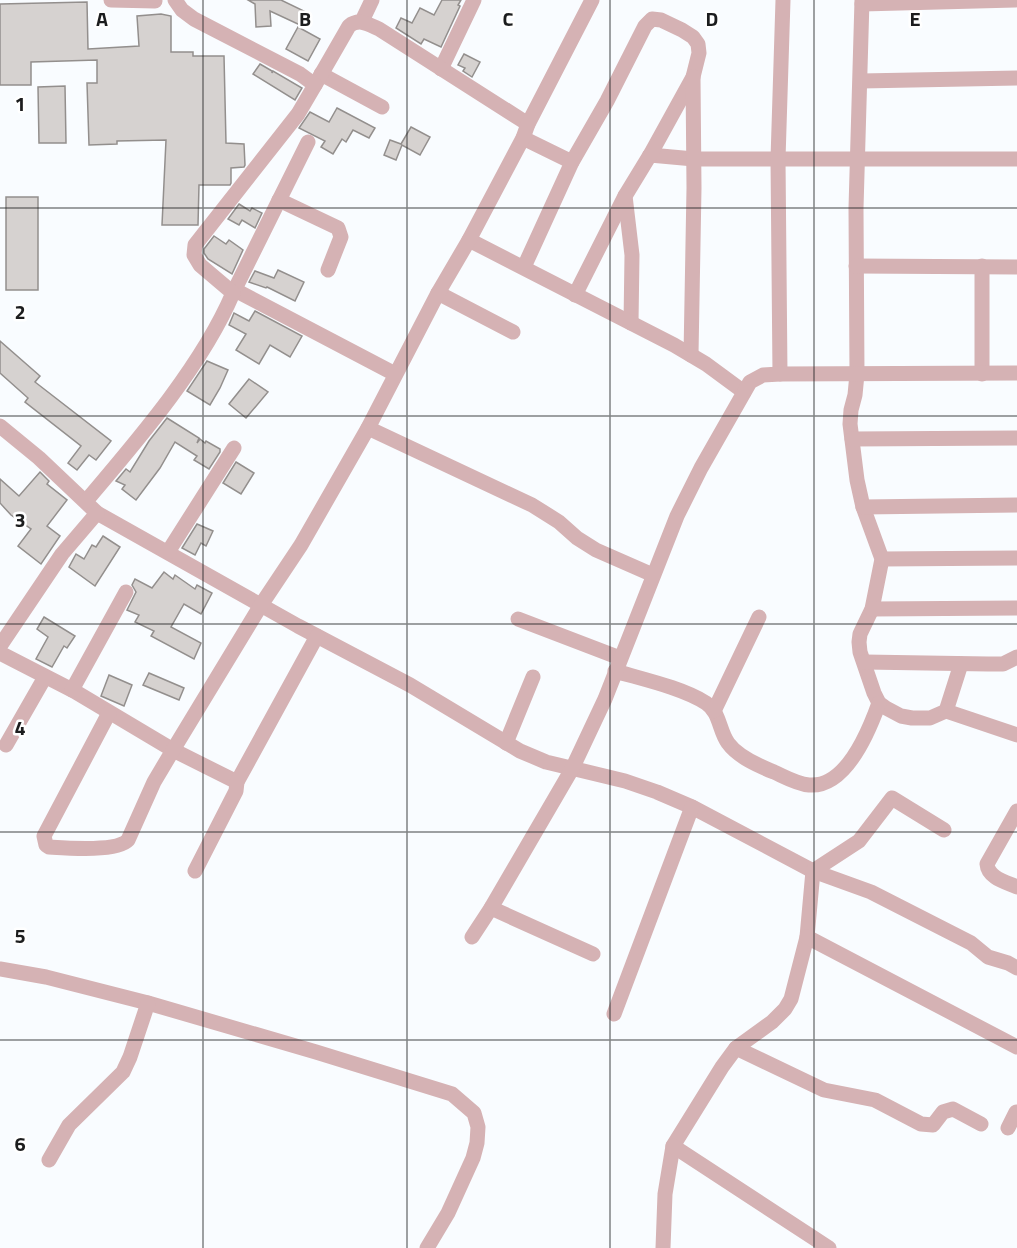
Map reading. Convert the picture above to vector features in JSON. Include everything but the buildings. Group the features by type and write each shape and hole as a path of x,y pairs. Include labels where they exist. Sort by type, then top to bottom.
{"street":[{"path":"111,0 155,1"},
{"path":"175,0 182,10 194,19 300,74 382,107"},
{"path":"362,21 372,0"},
{"path":"441,69 474,0"},
{"path":"109,713 44,836 46,845 49,847 103,848 126,843 154,782 172,750 261,605 301,545 368,428 438,293 469,240 592,0"},
{"path":"780,374 778,159 783,0"},
{"path":"1015,0 862,2 856,266 858,374 850,410 862,507 882,559 872,609 863,626 859,642 879,703 901,716 930,718 946,711 1017,735"},
{"path":"524,267 572,162 645,26 652,19 661,20 682,30 693,37 698,44 699,53 693,77 691,355"},
{"path":"395,374 234,291 200,265 194,255 195,245 298,114 349,26 354,22 362,21 379,29 441,69 525,131 572,162"},
{"path":"575,295 625,196 693,77"},
{"path":"861,81 1017,78"},
{"path":"0,646 91,507 178,386 225,313 308,142"},
{"path":"650,155 694,159 1017,159"},
{"path":"625,196 632,255 631,323"},
{"path":"279,200 338,228 341,237 328,270"},
{"path":"469,240 691,355 744,392"},
{"path":"856,266 1017,267"},
{"path":"982,266 982,374"},
{"path":"438,293 513,332"},
{"path":"472,937 572,769 605,699 688,492 750,382 763,375 780,374 1017,373"},
{"path":"0,426 91,507 261,605 402,681 532,758 625,781 692,807 813,871 871,892 971,943 988,957 1017,968"},
{"path":"368,428 532,505 596,550 654,574"},
{"path":"852,439 1017,438"},
{"path":"168,552 234,448"},
{"path":"862,507 1017,505"},
{"path":"882,559 1017,558"},
{"path":"72,690 126,592"},
{"path":"872,609 1017,608"},
{"path":"714,711 759,617"},
{"path":"518,619 707,704 714,711 728,743 735,749 759,766 810,785 827,781 842,771 866,737 879,703"},
{"path":"195,871 236,791 237,782 318,636"},
{"path":"0,653 72,690 172,750 237,782"},
{"path":"865,662 1003,664 1017,657"},
{"path":"946,711 961,664"},
{"path":"6,745 45,677"},
{"path":"506,743 532,677"},
{"path":"813,871 859,841 892,798 944,830"},
{"path":"614,1014 692,807"},
{"path":"1017,811 987,864 987,869 992,875 1017,887"},
{"path":"663,1248 665,1194 673,1146 736,1048 772,1022 791,999 807,937 813,871"},
{"path":"491,908 593,954"},
{"path":"807,937 1017,1047"},
{"path":"0,969 46,977 148,1003 452,1094 474,1113 478,1127 477,1143 473,1158 448,1214 427,1248"},
{"path":"49,1160 69,1125 123,1072 130,1058 148,1003"},
{"path":"736,1048 824,1090 875,1100 921,1124 933,1125 943,1112 953,1109 981,1124"},
{"path":"1008,1128 1017,1111"},
{"path":"673,1146 829,1248"}]}
